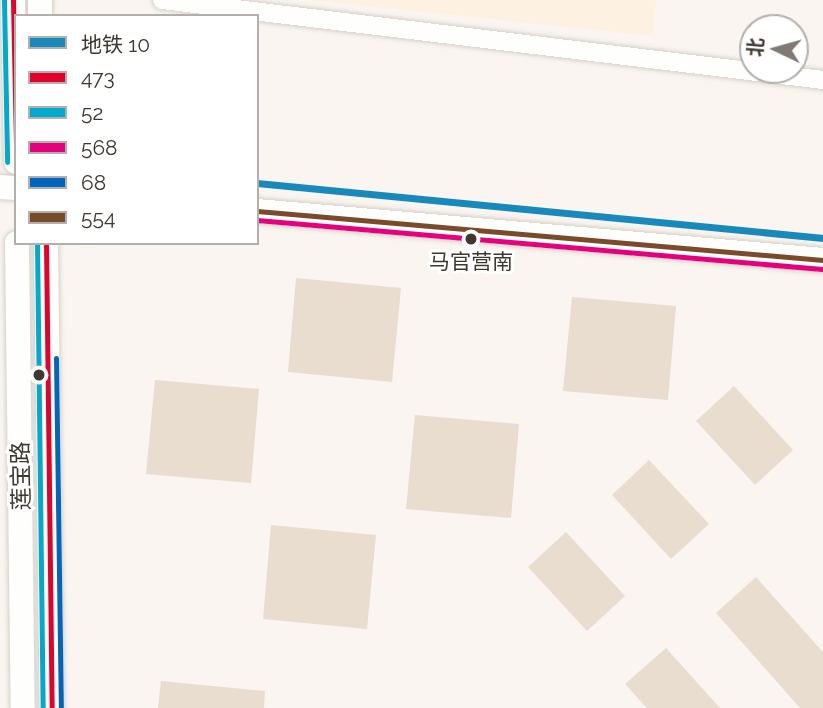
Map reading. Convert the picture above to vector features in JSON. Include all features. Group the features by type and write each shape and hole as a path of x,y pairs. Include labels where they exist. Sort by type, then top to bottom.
{"main road":[{"path":"13,0 14,54"},
{"path":"259,211 823,260"},
{"name":"莲宝路","path":"18,245 23,708"},
{"name":"莲宝路","path":"46,245 52,708"}],"street":[{"path":"162,0 823,80"}],"shaded area":[{"path":"312,0 656,0 653,36"}],"building":[{"path":"296,278 401,288 392,382 288,372"},
{"path":"572,297 676,306 668,400 563,391"},
{"path":"155,380 259,389 251,483 146,474"},
{"path":"734,386 793,450 755,485 696,421"},
{"path":"415,415 519,424 511,518 406,509"},
{"path":"649,460 709,524 671,559 612,495"},
{"path":"271,525 376,535 367,629 263,619"},
{"path":"566,532 625,596 587,631 528,567"},
{"path":"756,577 823,652 823,708 800,708 716,613"},
{"path":"666,648 720,708 647,708 625,684"},
{"path":"161,681 265,691 264,708 158,708"}],"metro line":[{"name":"10","path":"259,183 823,238"}],"transit line":[{"name":"52","path":"4,0 7,162"},
{"name":"473","path":"13,0 14,50"},
{"name":"554","path":"259,211 823,260"},
{"name":"568","path":"259,220 822,269"},
{"name":"52","path":"37,245 43,708"},
{"name":"473","path":"46,245 52,708"},
{"name":"68","path":"56,358 61,708"}],"place":[{"name":"马官营南","path":"471,239"}]}
